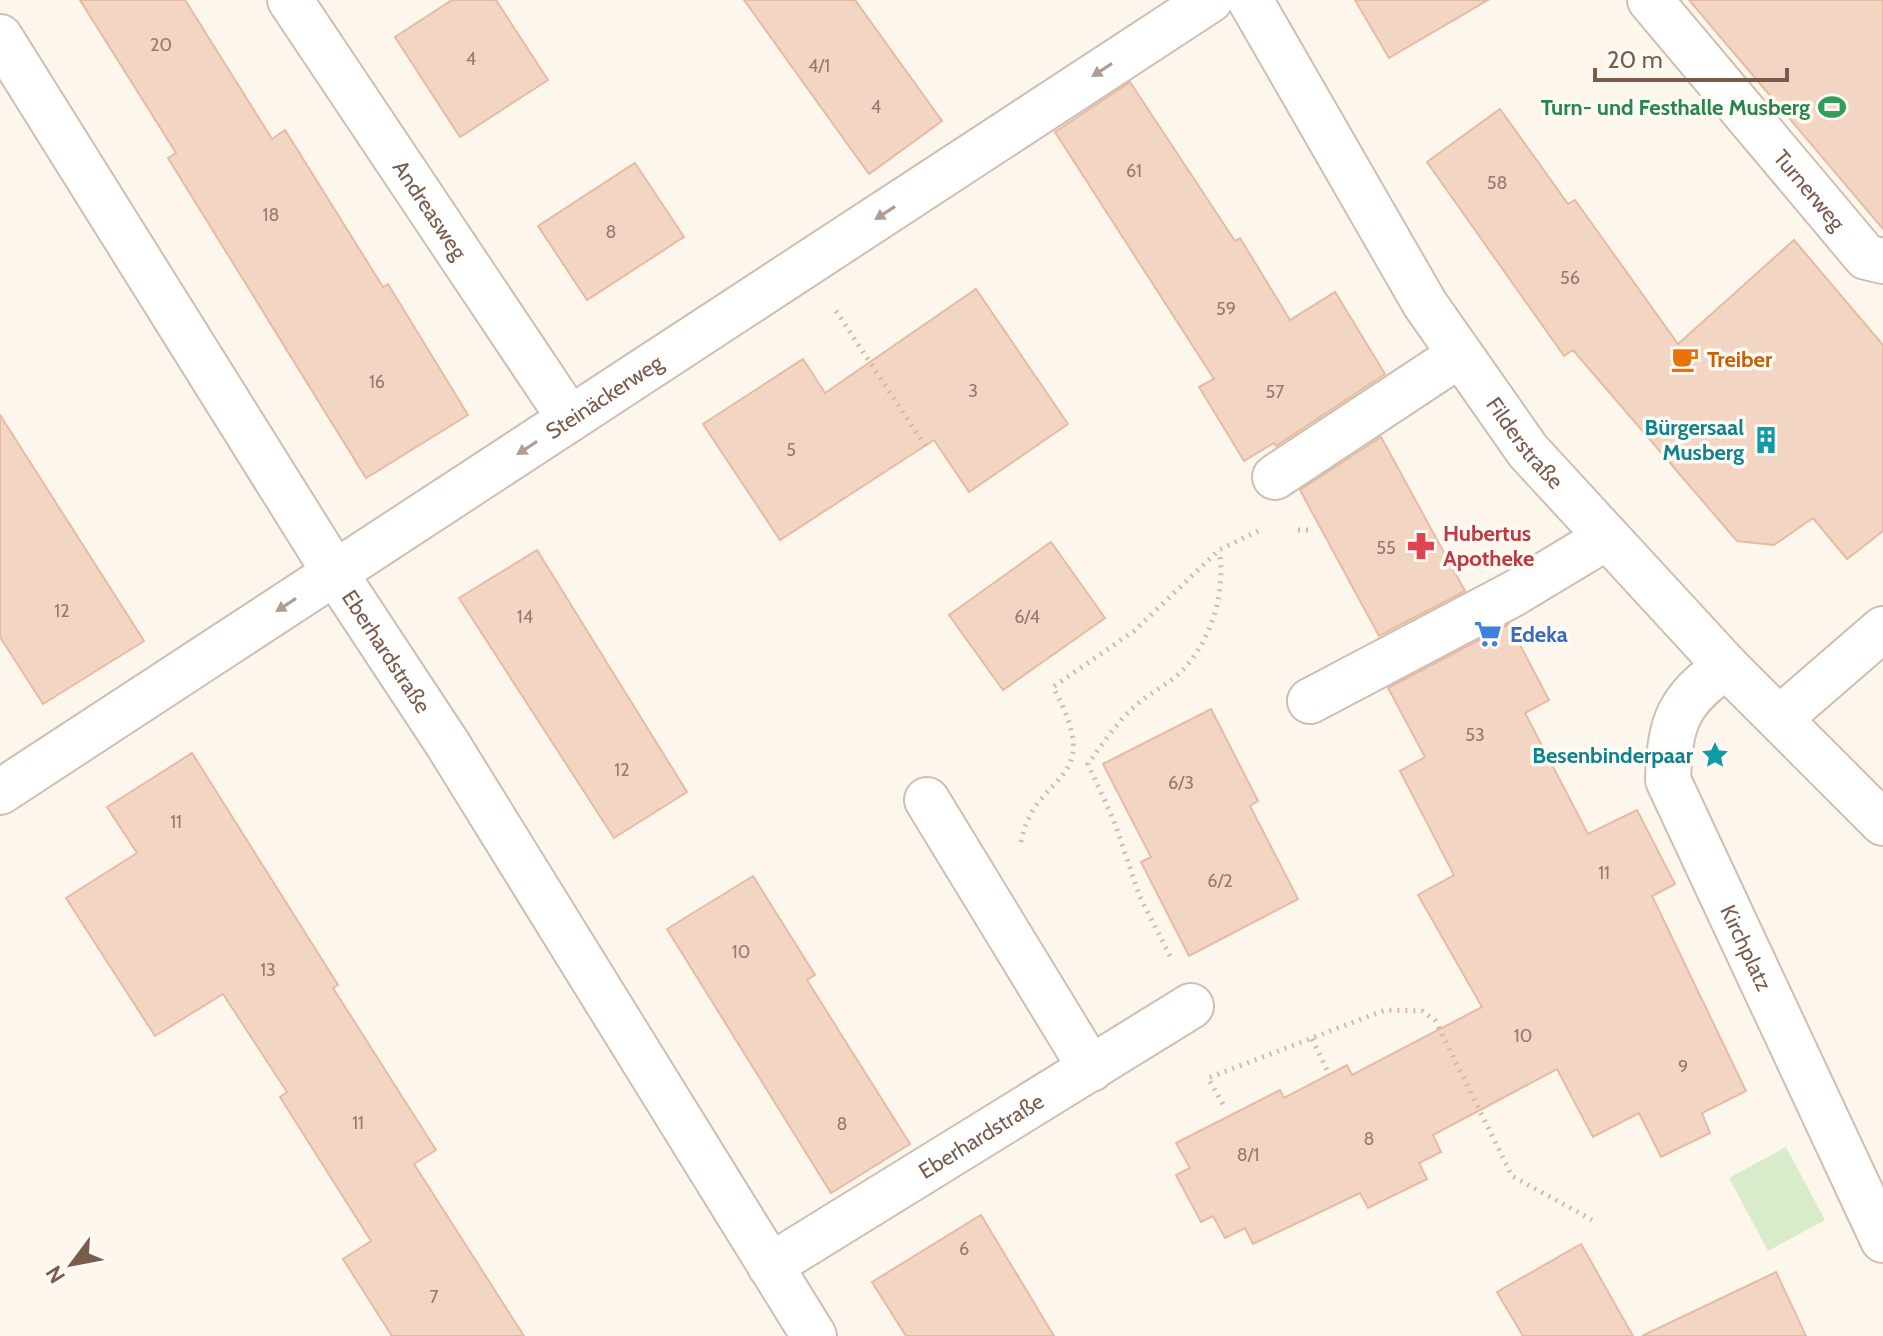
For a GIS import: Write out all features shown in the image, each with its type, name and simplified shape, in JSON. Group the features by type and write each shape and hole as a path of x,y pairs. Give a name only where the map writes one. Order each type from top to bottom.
{"street":[{"name":"Andreasweg","path":"290,0 570,419"},
{"name":"Steinäckerweg","path":"0,792 1210,0"},
{"name":"Filderstraße","path":"1250,0 1425,304 1458,356 1528,451 1726,666 1883,823"},
{"name":"Turnerweg","path":"1650,0 1866,257 1883,261"},
{"name":"Eberhardstraße","path":"0,37 335,573 447,743 814,1336"},
{"path":"1275,477 1458,356"},
{"path":"1310,701 1513,594 1606,538"},
{"path":"1780,718 1883,629"},
{"name":"Kirchplatz","path":"1726,666 1693,690 1676,719 1669,748 1668,780 1883,1240"},
{"path":"927,800 1091,1069"},
{"name":"Eberhardstraße","path":"770,1266 1191,1006"}],"path":[{"path":"806,265 928,450"},
{"path":"998,915 1016,871 1023,832 1037,808 1063,776 1075,749 1071,719 1053,687 1134,631 1219,550 1259,530 1272,530"},
{"path":"1286,530 1312,530"},
{"path":"1191,1006 1165,943 1140,897 1114,821 1088,764 1133,708 1176,677 1196,657 1211,624 1224,577 1219,550"},
{"path":"1223,1104 1208,1078 1385,1010 1422,1011 1435,1020 1512,1176 1592,1220"},
{"path":"1312,1039 1329,1074"}],"green space":[{"path":"1786,1147 1825,1220 1768,1251 1729,1178"}],"building":[{"path":"80,0 185,0 272,139 285,130 383,287 388,284 468,415 366,478 168,158 176,153"},
{"path":"452,0 496,0 548,80 460,137 395,37"},
{"path":"744,0 855,0 942,121 869,174"},
{"path":"1355,0 1488,0 1389,58"},
{"name":"Turn- und Festhalle Musberg","path":"1689,0 1883,0 1883,229"},
{"path":"1130,82 1235,241 1240,238 1290,320 1335,292 1385,374 1276,446 1274,443 1244,461 1199,387 1214,379 1055,132"},
{"name":"Bürgersaal Musberg","path":"1500,109 1568,204 1575,200 1678,344 1794,240 1883,345 1883,531 1847,559 1813,518 1774,545 1737,541 1573,350 1564,356 1427,162"},
{"path":"635,163 684,237 587,300 538,226"},
{"path":"976,289 1068,424 969,492 934,440 780,540 703,424 803,359 825,393"},
{"path":"0,415 144,641 43,704 0,637"},
{"path":"1381,437 1465,591 1379,636 1300,490"},
{"path":"1051,542 1105,618 1003,690 949,615"},
{"path":"537,550 687,792 614,838 459,598"},
{"path":"1509,624 1549,700 1525,713 1588,834 1637,810 1675,884 1652,896 1746,1091 1702,1113 1710,1133 1661,1157 1639,1113 1593,1137 1557,1069 1433,1135 1441,1152 1419,1163 1427,1179 1368,1208 1360,1193 1253,1244 1245,1228 1225,1238 1213,1216 1201,1222 1176,1175 1190,1168 1176,1143 1280,1090 1284,1098 1347,1065 1352,1075 1482,1007 1418,895 1454,875 1400,771 1425,757 1388,688"},
{"path":"1211,709 1258,801 1250,806 1298,899 1189,956 1141,862 1151,857 1103,764"},
{"path":"192,753 338,985 333,988 436,1150 414,1164 524,1336 392,1336 343,1259 371,1241 280,1097 287,1092 223,994 155,1036 66,898 137,853 107,807"},
{"path":"753,876 815,975 807,980 910,1144 831,1193 667,929"},
{"path":"981,1215 1054,1336 906,1336 872,1282"},
{"path":"1581,1244 1633,1336 1523,1336 1497,1292"},
{"path":"1776,1272 1806,1336 1642,1336"}],"place":[{"name":"Turn- und Festhalle Musberg","path":"1832,107"},
{"name":"Treiber","path":"1685,359"},
{"name":"Bürgersaal Musberg","path":"1766,440"},
{"name":"Hubertus Apotheke","path":"1421,546"},
{"name":"Edeka","path":"1488,634"},
{"name":"Besenbinderpaar","path":"1715,755"}]}
